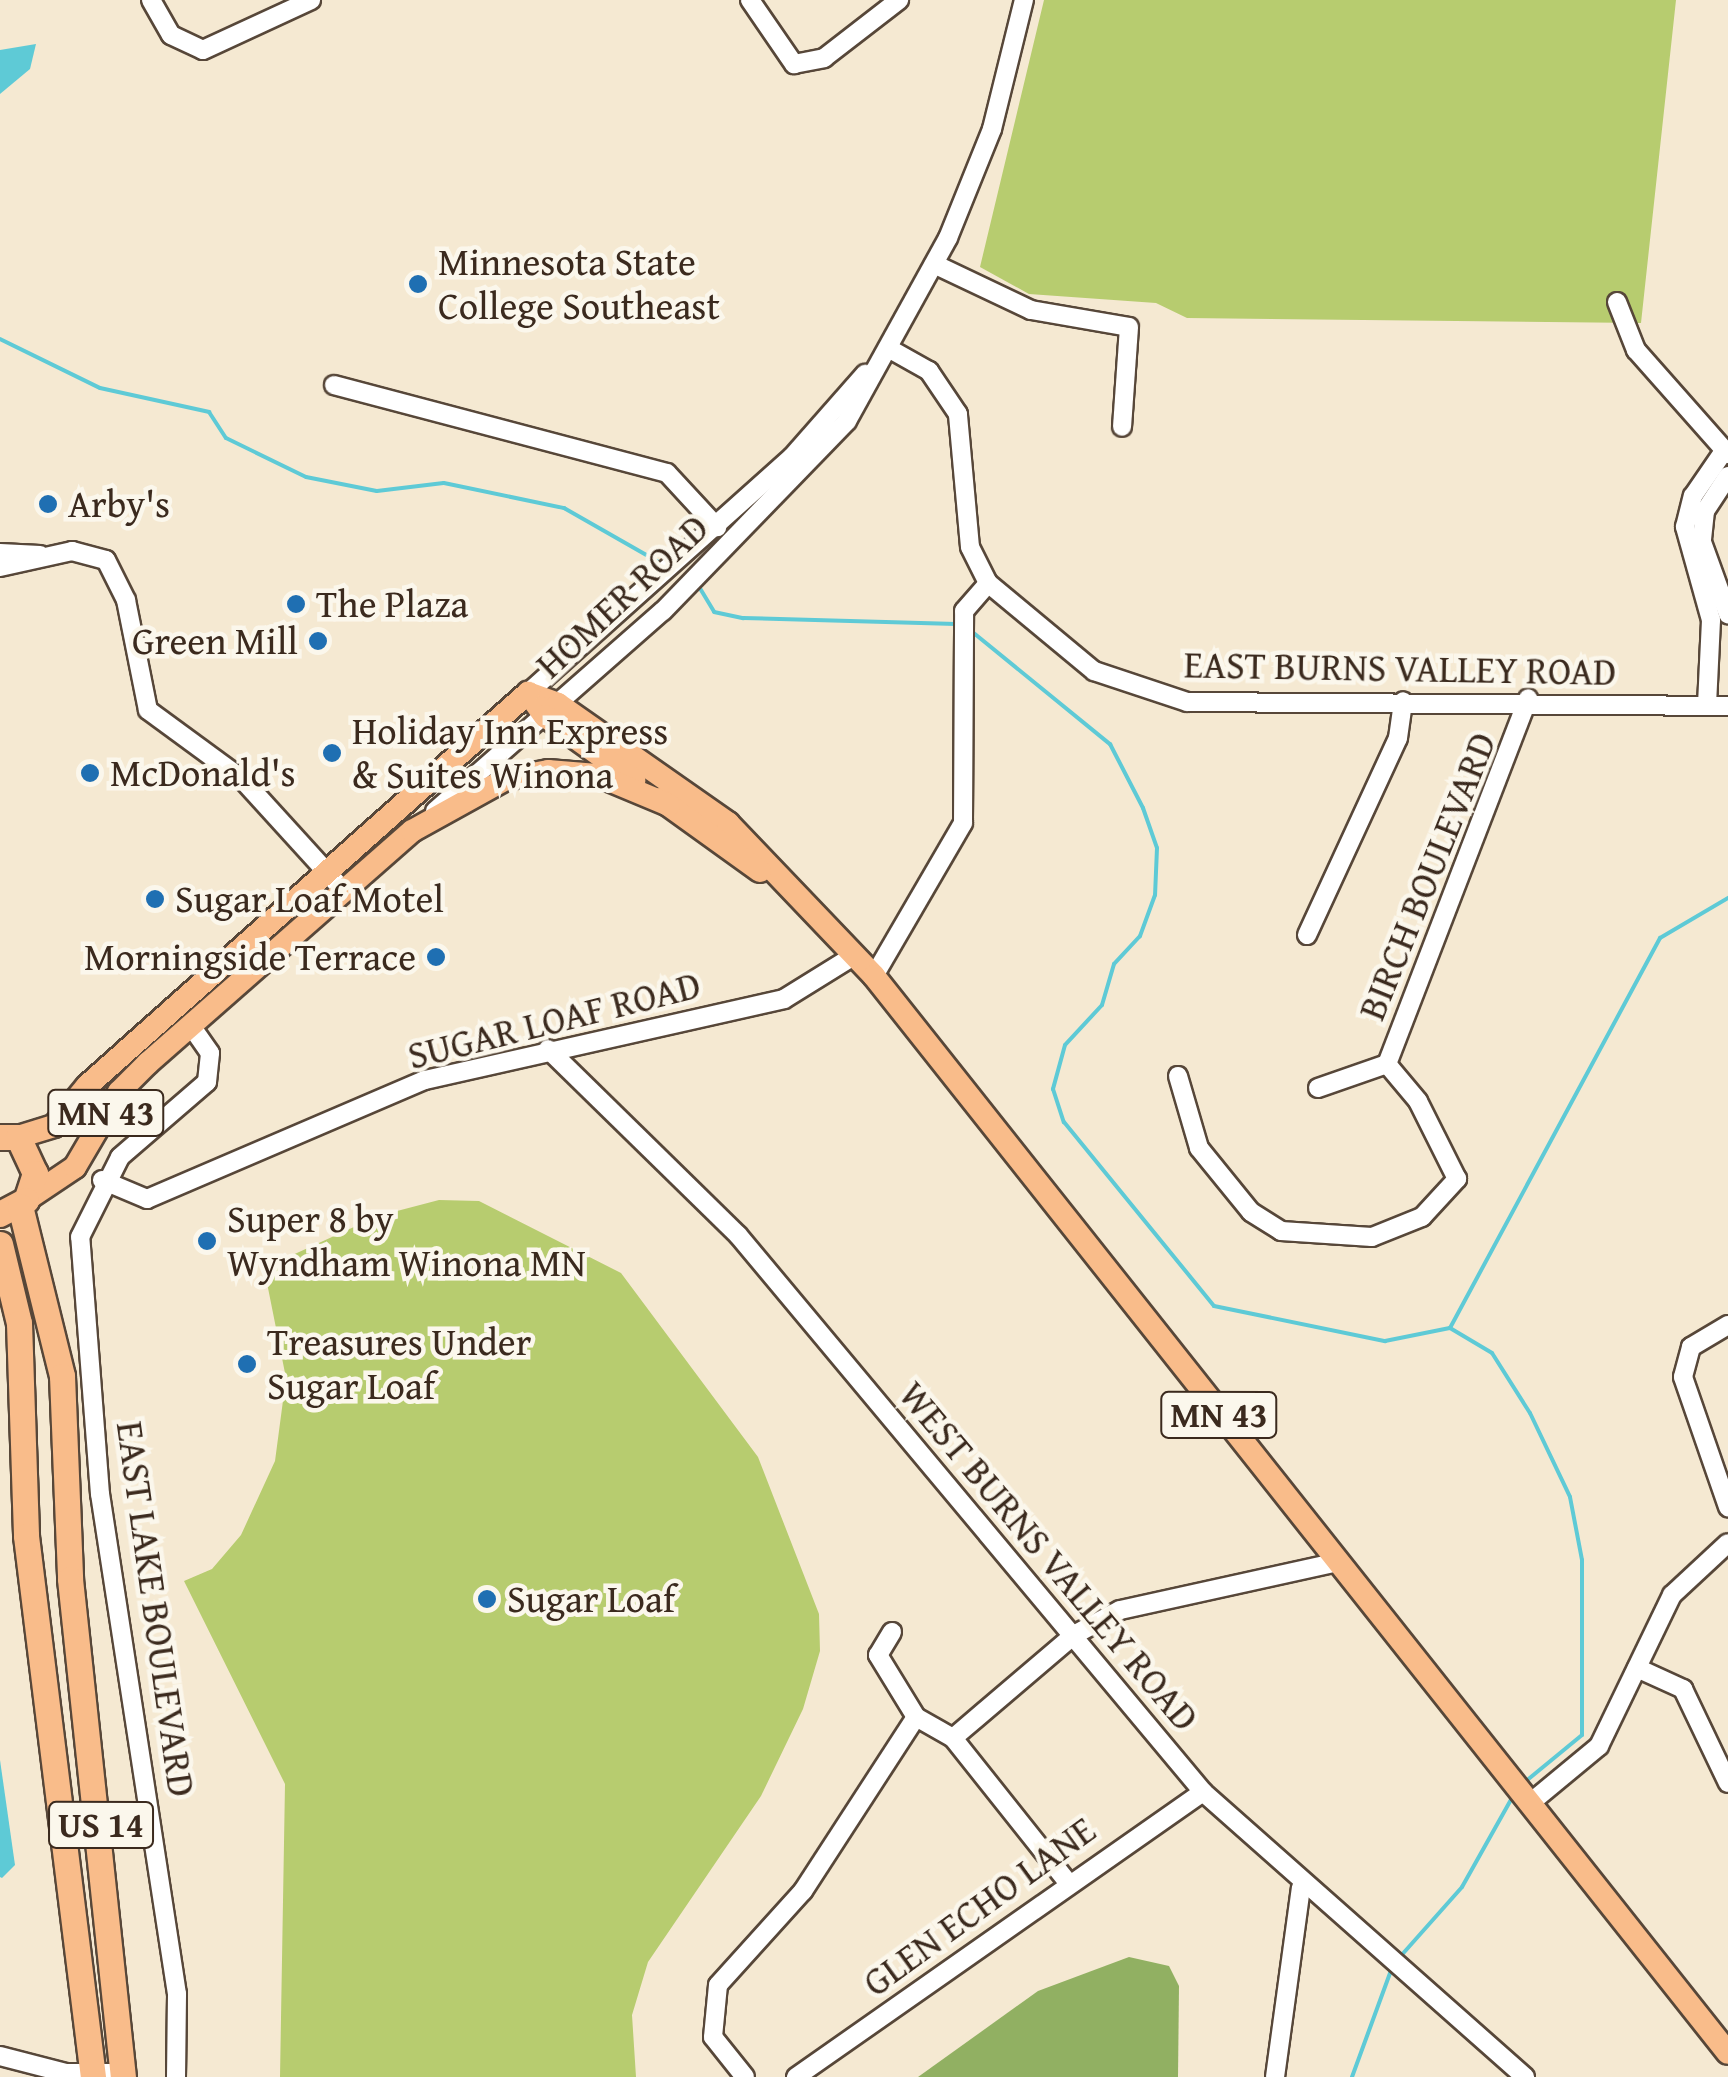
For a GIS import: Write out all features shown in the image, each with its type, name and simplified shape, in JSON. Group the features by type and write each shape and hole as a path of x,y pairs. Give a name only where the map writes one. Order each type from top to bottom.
{"highway":[{"name":"US 14","path":"7,1131 35,1165 15,1206 62,1376 70,1579 122,2075"},
{"name":"US 14","path":"0,1244 21,1359 26,1536 93,2076"},
{"path":"0,1284 21,1359"}],"main road":[{"name":"HOMER ROAD","path":"192,1027 528,693"},
{"name":"MN 43","path":"528,693 728,823 819,914 874,976 1334,1562 1728,2053"},
{"name":"MN 43","path":"552,710 669,805 819,914"},
{"name":"MN 43","path":"412,831 506,779 548,772 597,775 669,805"},
{"name":"HOMER ROAD","path":"7,1131 54,1126 182,1004 336,881 412,831"},
{"name":"MN 43","path":"15,1206 75,1167 119,1092 192,1027"}],"street":[{"path":"150,0 171,35 203,50 311,0"},
{"path":"750,0 794,64 824,58 899,0"},
{"name":"HOMER ROAD","path":"412,831 663,610 847,421 934,264 992,129 1024,0"},
{"path":"934,264 1031,310 1129,327 1122,427"},
{"path":"1616,302 1636,350 1726,453 1693,496 1685,527 1714,576 1707,705"},
{"path":"874,976 964,823 964,611 988,583 970,548 958,414 929,372 888,348"},
{"name":"HOMER ROAD","path":"528,693 643,597 717,527 888,348"},
{"path":"334,384 668,473 717,527"},
{"path":"1728,476 1702,526 1728,614"},
{"path":"0,567 40,556 86,551 106,560 126,600 148,710 242,778 336,881"},
{"path":"0,553 40,556"},
{"name":"EAST BURNS VALLEY ROAD","path":"988,583 1094,670 1135,692 1187,702 1528,698 1707,705 1728,700"},
{"name":"BIRCH BOULEVARD","path":"1318,1088 1387,1064 1528,698"},
{"path":"1307,935 1398,738 1403,701"},
{"name":"SUGAR LOAF ROAD","path":"102,1180 147,1200 425,1080 548,1049 784,999 854,955"},
{"name":"EAST LAKE BOULEVARD","path":"176,2077 177,1994 97,1465 80,1238 102,1180 207,1082 210,1053 192,1027"},
{"name":"WEST BURNS VALLEY ROAD","path":"548,1049 738,1236 1202,1792 1300,1888 1526,2077"},
{"path":"1178,1076 1198,1148 1251,1212 1281,1231 1372,1237 1422,1217 1456,1179 1418,1100 1387,1064"},
{"path":"1728,1325 1691,1347 1683,1378 1728,1507"},
{"path":"1529,1804 1599,1746 1672,1595 1728,1543"},
{"path":"954,1738 1074,1635 1120,1610 1334,1562"},
{"path":"892,1632 878,1655 916,1717 954,1738 1066,1880"},
{"path":"1637,1668 1683,1689 1721,1746 1728,1783"},
{"path":"745,2077 713,2037 718,1985 804,1891 916,1717"},
{"name":"GLEN ECHO LANE","path":"796,2077 1066,1880 1202,1792"},
{"path":"1275,2077 1300,1888"},
{"path":"0,2056 93,2076 122,2075"}],"green space":[{"path":"1044,0 1676,0 1641,323 1187,318 1156,303 1029,294 980,267"},
{"path":"439,1200 479,1201 621,1273 758,1457 819,1614 820,1651 803,1709 761,1796 648,1962 632,2015 636,2077 280,2077 285,1784 184,1581 212,1569 241,1535 275,1461 286,1378 264,1268 378,1216"},
{"path":"1129,1957 1169,1966 1179,1986 1178,2077 918,2077 1038,1991"}],"water":[{"path":"36,44 30,69 0,94 0,50"},
{"path":"0,1760 15,1865 2,1878 0,1877"}],"waterway":[{"path":"0,339 100,388 209,412 226,438 306,477 377,491 444,483 564,508 664,565"},
{"path":"698,585 714,612 743,618 956,624"},
{"path":"970,630 1110,744 1143,808 1157,848 1155,895 1140,936 1114,964 1102,1005 1065,1045 1053,1089 1064,1122 1214,1306 1385,1341 1450,1328 1660,938 1728,898"},
{"path":"1450,1328 1492,1353 1530,1413 1570,1497 1582,1560 1582,1735 1526,1781"},
{"path":"1399,1958 1462,1887 1512,1798"},
{"path":"1352,2077 1393,1965"}],"place":[{"name":"Minnesota State College Southeast","path":"418,284"},
{"name":"Arby's","path":"48,504"},
{"name":"The Plaza","path":"296,604"},
{"name":"Green Mill","path":"318,641"},
{"name":"Holiday Inn Express & Suites Winona","path":"332,753"},
{"name":"McDonald's","path":"90,773"},
{"name":"Sugar Loaf Motel","path":"155,899"},
{"name":"Morningside Terrace","path":"436,957"},
{"name":"Super 8 by Wyndham Winona MN","path":"207,1241"},
{"name":"Treasures Under Sugar Loaf","path":"247,1364"},
{"name":"Sugar Loaf","path":"487,1599"}]}
